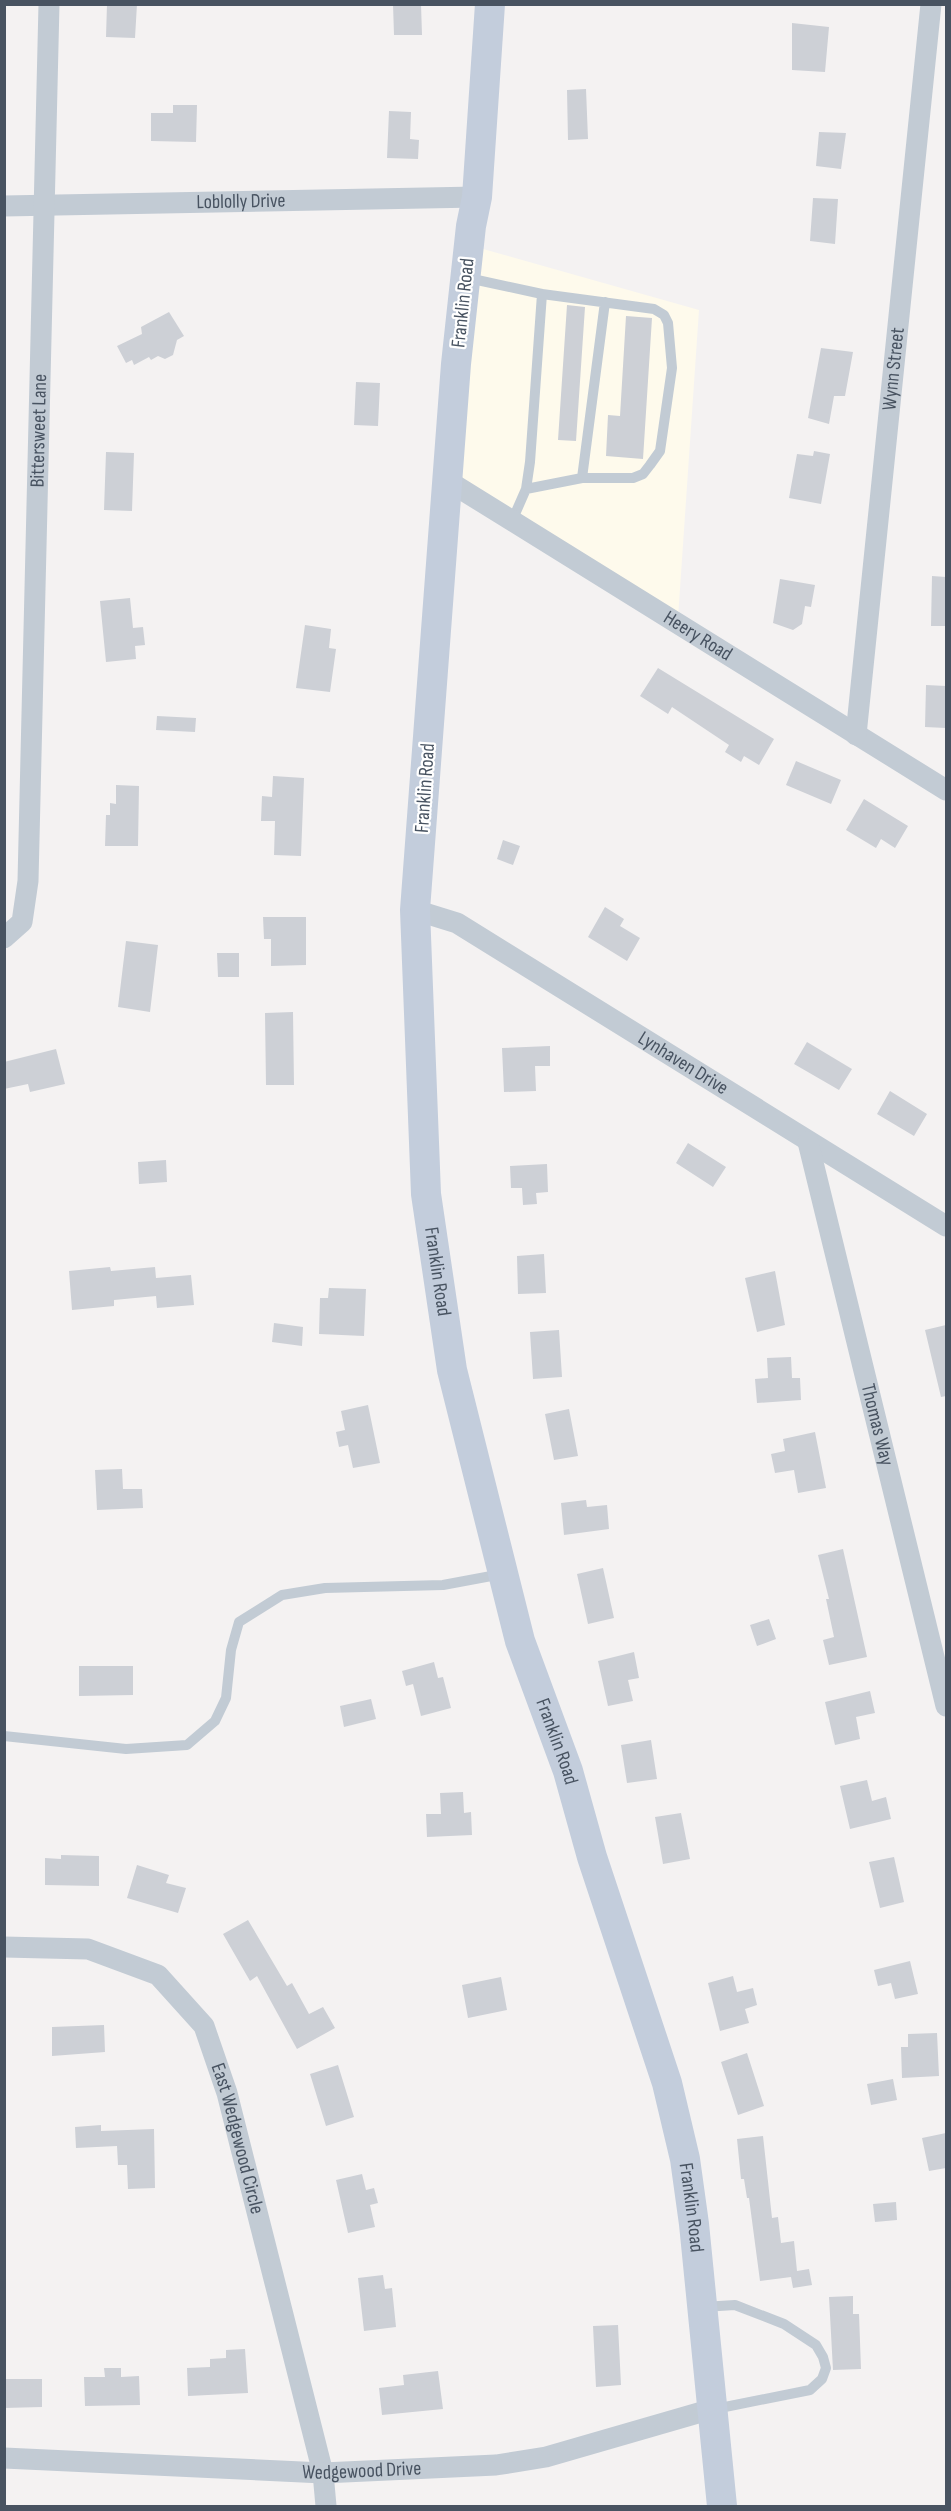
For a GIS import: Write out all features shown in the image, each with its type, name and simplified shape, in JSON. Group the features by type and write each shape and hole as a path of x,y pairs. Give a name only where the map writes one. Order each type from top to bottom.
{"main road":[{"name":"Franklin Road","path":"490,4 477,197 456,363 415,910 426,1194 452,1370 519,1641 568,1771 592,1857 667,2083 685,2159 722,2506"}],"street":[{"name":"Bittersweet Lane","path":"4,938 22,922 29,856 49,4"},
{"name":"Wynn Street","path":"856,735 931,4"},
{"name":"Loblolly Drive","path":"4,206 477,197"},
{"name":"Heery Road","path":"448,481 946,790"},
{"name":"Lynhaven Drive","path":"415,910 457,923 946,1226"},
{"name":"Thomas Way","path":"808,1142 946,1706"},
{"name":"East Wedgewood Circle","path":"4,1947 88,1949 159,1975 204,2026 227,2093 323,2473 326,2506"},
{"name":"Wedgewood Drive","path":"4,2458 323,2473 506,2463 546,2457 712,2409"}],"lane":[{"path":"465,278 542,294 654,309 664,315 668,323 672,368 660,451 651,465 643,474 633,478 582,478 526,489"},
{"path":"512,520 526,489 542,294"},
{"path":"582,478 605,302"},
{"path":"4,1736 126,1749 187,1745 215,1721 226,1698 231,1650 239,1622 282,1594 325,1588 443,1585 502,1574"},
{"path":"702,2307 735,2305 784,2324 816,2345 823,2357 825,2367 822,2379 810,2390 712,2409"}],"shaded area":[{"path":"469,245 699,310 678,618 443,483"}],"building":[{"path":"107,4 137,4 135,38 106,37"},
{"path":"393,4 421,4 422,35 394,35"},
{"path":"792,23 829,27 825,72 792,70"},
{"path":"586,89 588,139 568,140 567,90"},
{"path":"173,105 197,105 196,142 151,141 151,113 173,113"},
{"path":"389,111 411,112 410,139 419,140 418,159 387,158"},
{"path":"819,132 846,133 841,169 816,166"},
{"path":"813,198 838,199 835,244 810,241"},
{"path":"567,305 585,307 576,441 558,440"},
{"path":"169,312 184,336 177,340 173,355 165,359 158,356 151,360 149,357 134,365 132,360 126,363 117,346 142,334 141,327"},
{"path":"626,316 652,318 643,459 606,456 608,415 620,416"},
{"path":"821,348 853,352 845,396 834,396 829,424 808,418"},
{"path":"356,382 380,383 378,426 354,425"},
{"path":"814,451 830,454 821,504 789,498 797,454 813,456"},
{"path":"106,452 134,453 132,511 104,510"},
{"path":"932,576 946,577 946,626 931,626"},
{"path":"780,579 815,585 811,607 805,606 802,624 793,630 773,623"},
{"path":"130,598 133,628 143,627 145,645 135,646 136,659 106,662 100,601"},
{"path":"305,625 331,629 329,648 336,649 330,692 296,688"},
{"path":"658,668 774,739 759,765 744,756 741,762 725,752 729,745 672,707 668,714 640,696"},
{"path":"926,685 946,686 946,728 925,727"},
{"path":"157,716 196,718 195,732 156,730"},
{"path":"796,761 841,780 831,804 786,785"},
{"path":"273,776 304,778 301,856 274,855 275,821 261,821 262,796 272,797"},
{"path":"116,785 139,786 138,846 105,846 106,815 110,815 110,803 116,804"},
{"path":"864,799 908,826 895,848 881,839 876,848 846,830"},
{"path":"503,840 520,846 513,865 497,859"},
{"path":"605,907 624,919 620,926 640,938 627,961 588,937"},
{"path":"263,917 306,917 306,965 271,966 271,939 264,939"},
{"path":"126,941 158,945 150,1012 118,1007"},
{"path":"217,953 239,953 239,977 218,977"},
{"path":"293,1012 294,1085 266,1085 265,1013"},
{"path":"807,1042 852,1069 839,1090 794,1064"},
{"path":"550,1046 550,1066 535,1066 536,1091 504,1092 502,1048"},
{"path":"56,1049 65,1084 30,1092 28,1084 4,1089 4,1062"},
{"path":"890,1091 927,1114 914,1136 877,1114"},
{"path":"688,1143 726,1167 713,1187 676,1163"},
{"path":"166,1160 167,1182 139,1184 138,1162"},
{"path":"547,1164 548,1192 536,1193 537,1204 523,1205 522,1188 511,1188 510,1166"},
{"path":"544,1254 546,1293 518,1294 517,1256"},
{"path":"110,1267 111,1271 155,1267 156,1278 191,1275 194,1305 157,1308 156,1296 114,1300 114,1306 72,1310 69,1271"},
{"path":"775,1271 785,1325 757,1332 745,1278"},
{"path":"329,1288 366,1289 364,1336 319,1334 320,1298 328,1298"},
{"path":"274,1323 303,1327 302,1346 272,1342"},
{"path":"946,1325 946,1396 941,1397 925,1330"},
{"path":"559,1330 562,1377 533,1379 530,1332"},
{"path":"791,1357 792,1378 800,1378 801,1400 757,1403 755,1379 768,1378 767,1358"},
{"path":"368,1405 380,1463 353,1468 348,1445 339,1447 336,1432 345,1430 341,1411"},
{"path":"569,1409 578,1456 554,1460 545,1414"},
{"path":"815,1432 826,1488 798,1493 794,1470 775,1473 771,1454 785,1451 783,1439"},
{"path":"122,1469 123,1489 142,1489 143,1508 97,1510 95,1470"},
{"path":"586,1500 587,1507 607,1505 609,1529 564,1535 561,1503"},
{"path":"843,1549 867,1657 829,1665 823,1640 834,1637 826,1599 829,1599 818,1555"},
{"path":"603,1568 614,1618 588,1624 577,1574"},
{"path":"769,1619 776,1639 757,1646 750,1625"},
{"path":"634,1652 639,1678 628,1680 633,1701 608,1706 598,1661"},
{"path":"434,1662 438,1678 443,1677 451,1708 421,1716 413,1684 406,1686 402,1671"},
{"path":"79,1666 133,1666 133,1695 79,1696"},
{"path":"870,1691 875,1713 856,1717 860,1739 835,1745 825,1702"},
{"path":"371,1699 376,1719 344,1727 340,1706"},
{"path":"651,1740 657,1779 627,1783 621,1745"},
{"path":"867,1780 872,1801 886,1797 891,1819 850,1829 840,1786"},
{"path":"463,1792 464,1813 471,1812 472,1835 427,1837 426,1814 441,1814 440,1793"},
{"path":"681,1813 690,1859 663,1864 655,1817"},
{"path":"61,1855 99,1856 99,1886 45,1885 45,1858 61,1859"},
{"path":"894,1857 904,1902 880,1908 869,1862"},
{"path":"137,1865 169,1875 166,1883 186,1888 178,1913 127,1898"},
{"path":"248,1920 287,1986 292,1983 309,2014 323,2007 335,2028 297,2049 257,1976 250,1981 223,1934"},
{"path":"910,1961 918,1994 895,1999 891,1983 878,1986 874,1970"},
{"path":"733,1976 737,1992 753,1988 757,2005 745,2009 749,2023 720,2031 708,1983"},
{"path":"501,1977 507,2010 468,2018 462,1985"},
{"path":"104,2025 105,2052 52,2056 52,2027"},
{"path":"937,2033 939,2076 902,2078 901,2047 908,2047 908,2034"},
{"path":"747,2053 764,2106 738,2115 721,2062"},
{"path":"338,2065 354,2117 326,2126 310,2074"},
{"path":"893,2079 897,2100 871,2105 867,2084"},
{"path":"101,2125 101,2131 154,2129 155,2188 128,2189 127,2165 118,2165 117,2146 76,2148 75,2127"},
{"path":"946,2133 946,2168 929,2171 922,2138"},
{"path":"763,2136 772,2218 778,2217 781,2243 794,2241 797,2271 809,2269 812,2285 793,2288 791,2277 760,2281 749,2198 747,2198 744,2179 741,2179 737,2139"},
{"path":"362,2174 366,2190 374,2188 378,2203 370,2205 375,2227 348,2233 336,2180"},
{"path":"896,2202 897,2220 875,2222 873,2204"},
{"path":"383,2275 385,2289 392,2288 396,2327 364,2331 358,2278"},
{"path":"853,2296 853,2314 859,2314 861,2369 833,2370 829,2297"},
{"path":"618,2325 621,2385 596,2387 593,2326"},
{"path":"245,2349 248,2393 188,2396 187,2368 210,2367 210,2359 226,2358 226,2350"},
{"path":"104,2368 121,2368 121,2377 139,2376 140,2405 85,2406 84,2377 105,2377"},
{"path":"438,2371 443,2409 382,2415 379,2388 404,2385 403,2375"},
{"path":"4,2379 42,2379 42,2407 4,2408"}]}
